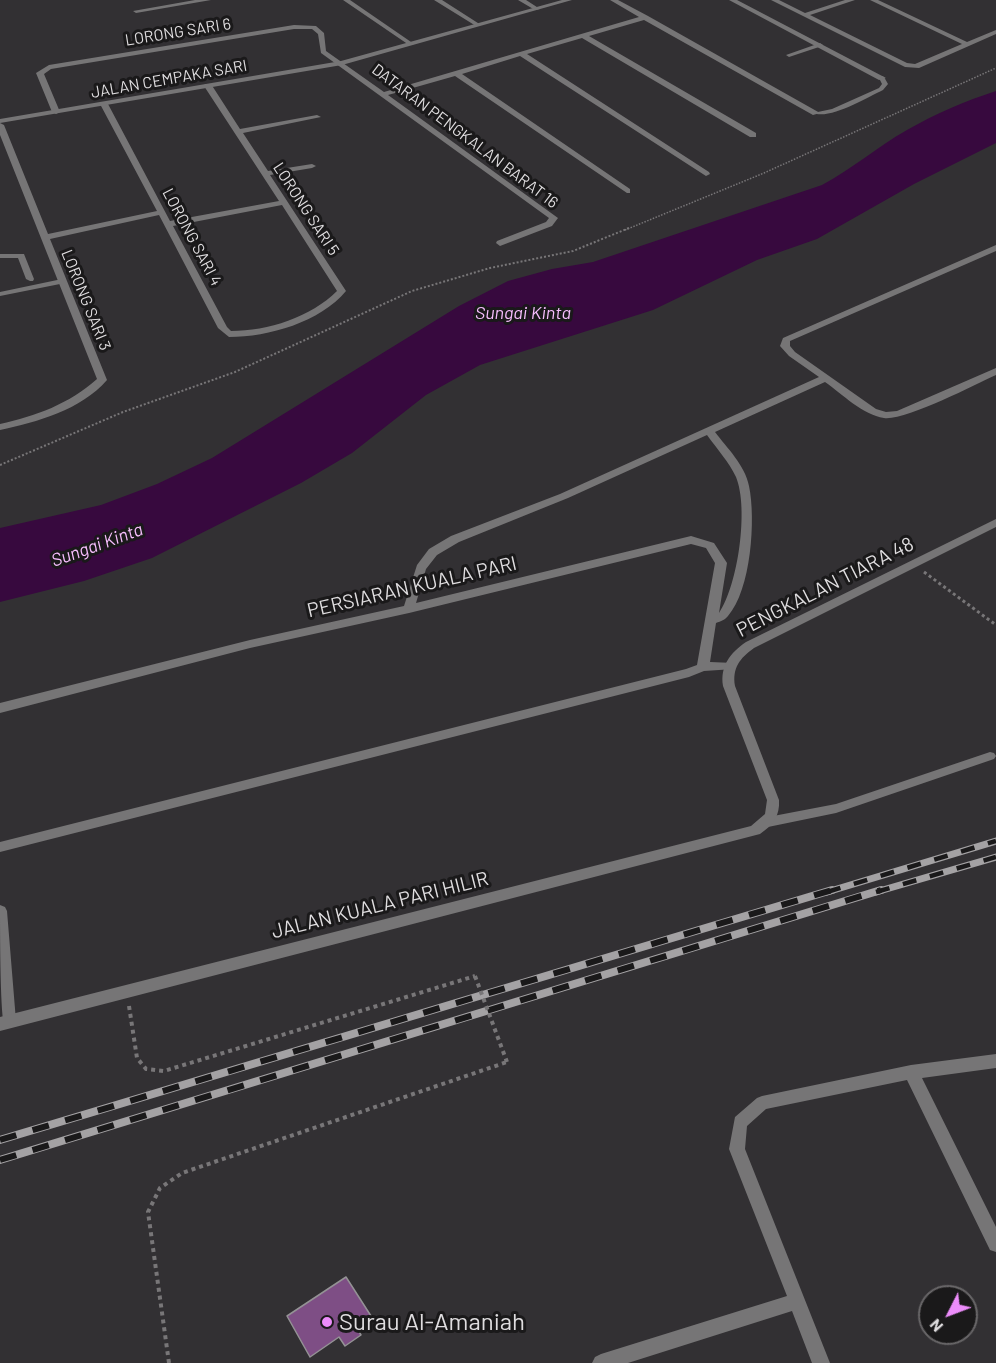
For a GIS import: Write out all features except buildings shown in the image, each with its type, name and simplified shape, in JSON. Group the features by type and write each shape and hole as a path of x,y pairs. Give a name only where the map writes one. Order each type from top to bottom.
{"street":[{"path":"136,11 208,0"},
{"path":"346,0 411,44"},
{"path":"437,0 478,25"},
{"path":"522,0 537,9"},
{"name":"JALAN CEMPAKA SARI","path":"0,123 342,63 569,0"},
{"path":"613,0 816,113"},
{"path":"732,0 882,78"},
{"path":"774,0 904,65 916,66 996,32"},
{"path":"805,15 852,0"},
{"path":"873,0 969,45"},
{"path":"385,94 646,17"},
{"name":"LORONG SARI 6","path":"56,112 40,73 42,70 143,51 305,26 314,27 321,33 323,52 342,63"},
{"path":"584,36 753,135"},
{"path":"520,54 706,174"},
{"name":"DATARAN PENGKALAN BARAT 16","path":"342,63 554,218 549,224 500,243"},
{"path":"456,73 627,191"},
{"name":"LORONG SARI 5","path":"208,86 342,291 335,299 283,324"},
{"name":"LORONG SARI 4","path":"104,104 223,328 230,334 244,336 283,324"},
{"path":"238,132 317,117"},
{"name":"LORONG SARI 3","path":"0,123 102,380 88,394 70,404 0,427"},
{"path":"265,174 312,166"},
{"path":"168,224 284,202"},
{"path":"45,237 162,212"},
{"path":"996,248 786,340 785,346 792,354 825,378 873,411 885,415 899,414 996,370"},
{"path":"408,609 422,568 434,552 455,539 564,496 825,378"},
{"path":"709,431 733,463 744,485 745,531 736,597 721,618 711,621"},
{"name":"PENGKALAN TIARA 48","path":"768,822 774,810 773,800 727,678 730,666 739,653 750,645 996,523"},
{"name":"PERSIARAN KUALA PARI","path":"0,708 250,644 408,609 691,540 705,542 715,549 721,563 703,667"},
{"path":"0,847 678,676 703,667 730,666"},
{"name":"JALAN KUALA PARI HILIR","path":"5,1022 755,830 768,822"},
{"path":"0,911 5,1022"},
{"path":"821,1363 737,1149 740,1122 762,1103 910,1072 996,1061"},
{"path":"910,1072 996,1244"},
{"path":"600,1363 797,1301"}],"lane":[{"path":"789,56 819,45"},
{"path":"816,113 833,111 881,89 885,84 882,78"},
{"path":"0,256 21,256 30,279"},
{"path":"0,294 62,281"},
{"path":"768,822 836,808 990,756"}],"path":[{"path":"0,465 123,412 235,372 412,291 490,268 573,251 764,173 996,68"},
{"path":"913,564 996,625"},
{"path":"127,992 137,1058 146,1069 164,1071 475,976 507,1062 182,1173 160,1188 148,1212 169,1363"}],"water":[{"name":"Sungai Kinta","path":"996,91 996,143 914,184 817,239 757,260 653,310 480,365 426,395 352,453 301,483 152,558 84,581 0,602 0,528 101,505 157,484 212,458 459,306 508,281 552,269 593,262 822,185 918,124 950,108"}],"railway":[{"path":"827,892 996,841"},
{"path":"876,892 996,857"},
{"path":"0,1140 832,890"},
{"path":"0,1160 881,890"}],"place":[{"name":"Surau Al-Amaniah","path":"327,1322"}]}
